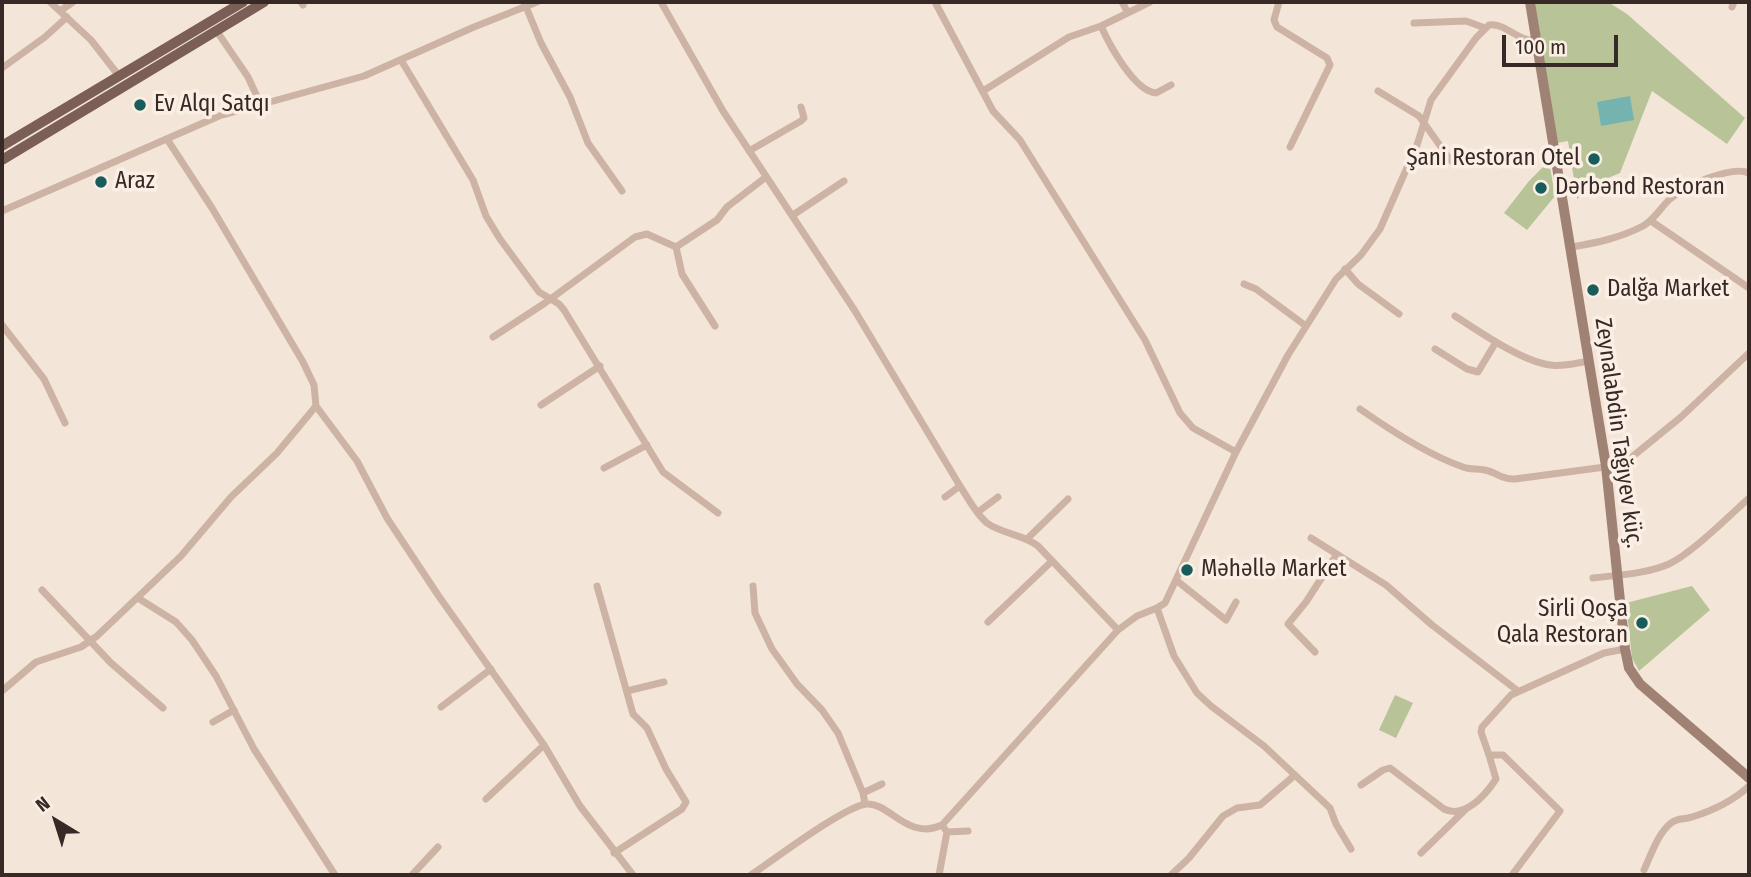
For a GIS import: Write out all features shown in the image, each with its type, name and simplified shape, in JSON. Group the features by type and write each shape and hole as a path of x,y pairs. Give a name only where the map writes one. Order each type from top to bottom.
{"main road":[{"path":"2,146 243,2"},
{"path":"2,160 264,2"}],"street":[{"path":"50,2 91,40 120,76"},
{"path":"60,11 73,2"},
{"path":"2,211 210,119 260,103 353,80 525,4 537,2"},
{"path":"661,2 693,61 855,311 978,512 992,526 1027,539 1118,630"},
{"path":"934,2 996,116 1020,140 1145,340 1180,413 1193,428 1236,452"},
{"path":"1122,2 1127,11"},
{"path":"983,91 1069,37 1101,26 1150,2"},
{"path":"1279,2 1274,20 1277,27 1327,58 1331,65 1290,146"},
{"name":"Zeynalabdin Tağıyev küç.","path":"1530,2 1606,466 1629,668 1640,684 1749,778"},
{"path":"525,4 541,43 570,97 588,143 622,191"},
{"path":"2,68 45,37 67,17"},
{"path":"1414,23 1466,21 1485,28 1497,25 1521,39 1536,40"},
{"path":"1101,26 1122,64 1144,89 1156,93 1171,85"},
{"path":"939,875 944,829 1118,630 1137,616 1165,603 1236,452 1306,326 1330,287 1361,255 1381,229 1417,145 1427,108 1485,28"},
{"path":"216,30 248,77 260,103"},
{"path":"401,60 473,180 486,216 500,239 540,292 564,310 667,477 718,513"},
{"path":"1378,91 1423,120 1451,161"},
{"path":"749,151 801,121 804,118 801,107"},
{"path":"167,139 173,153 212,208 303,362 314,384 316,406 357,461 378,503 438,595 544,745 580,806 633,875"},
{"path":"1571,247 1607,240 1651,221 1663,205 1681,191 1731,170 1749,173"},
{"path":"676,247 718,220 727,207 766,177"},
{"path":"793,215 844,181"},
{"path":"1651,221 1749,288"},
{"path":"493,337 635,237 647,234 676,247"},
{"path":"676,247 682,274 715,326"},
{"path":"1345,270 1358,284 1399,314"},
{"path":"1244,284 1256,289 1306,326"},
{"path":"1455,316 1496,342 1540,363 1549,365 1589,361"},
{"path":"2,325 44,379 65,423"},
{"path":"1435,349 1467,369 1478,372 1496,342"},
{"path":"1360,408 1396,433 1454,463 1515,480 1620,465 1681,416 1749,353"},
{"path":"541,405 600,366"},
{"path":"2,691 36,662 81,648 90,642 181,556 231,497 269,463 316,406"},
{"path":"604,468 647,445"},
{"path":"945,497 960,486"},
{"path":"978,512 998,497"},
{"path":"1027,539 1068,499"},
{"path":"1594,578 1657,568 1677,559 1749,500"},
{"path":"1311,538 1386,585 1432,625 1518,691"},
{"path":"1315,652 1288,624 1338,554"},
{"path":"988,622 1052,562"},
{"path":"1176,580 1226,620 1236,603"},
{"path":"597,586 633,714 647,728 666,769 686,802 682,809 614,853"},
{"path":"753,586 755,613 772,649 838,733 865,804"},
{"path":"42,590 90,642 163,708"},
{"path":"138,598 176,622 185,631 216,676 254,749 335,875"},
{"path":"1157,608 1174,656 1197,693 1264,746 1330,808 1351,849"},
{"path":"1421,853 1496,779 1481,732 1502,702 1518,691 1604,653 1625,649"},
{"path":"441,707 491,668"},
{"path":"626,691 664,682"},
{"path":"213,722 234,710"},
{"path":"486,799 544,745"},
{"path":"1489,755 1503,755 1560,811 1512,875"},
{"path":"1361,785 1390,768 1449,811 1465,810"},
{"path":"1171,875 1189,858 1223,816 1237,808 1260,805 1295,775"},
{"path":"863,793 882,784"},
{"path":"1644,870 1652,851 1670,823 1679,818 1694,817 1749,786"},
{"path":"751,875 830,822 865,804 876,806 909,825 927,829 968,831"},
{"path":"412,875 438,847"}],"green space":[{"path":"1535,2 1608,2 1627,14 1745,118 1727,144 1652,91 1620,173 1601,181 1577,199 1568,141 1557,143"},
{"path":"1549,161 1555,196 1527,230 1504,213"},
{"path":"1692,586 1710,610 1639,671 1632,658 1626,603"},
{"path":"1395,695 1413,703 1396,738 1379,730"}],"water":[{"path":"1630,96 1634,120 1601,126 1597,102"}],"place":[{"name":"Ev Alqı Satqı","path":"140,105"},
{"name":"Şani Restoran Otel","path":"1594,159"},
{"name":"Araz","path":"101,182"},
{"name":"Dərbənd Restoran","path":"1541,188"},
{"name":"Dalğa Market","path":"1593,290"},
{"name":"Məhəllə Market","path":"1187,570"},
{"name":"Sirli Qoşa Qala Restoran","path":"1642,623"}]}
